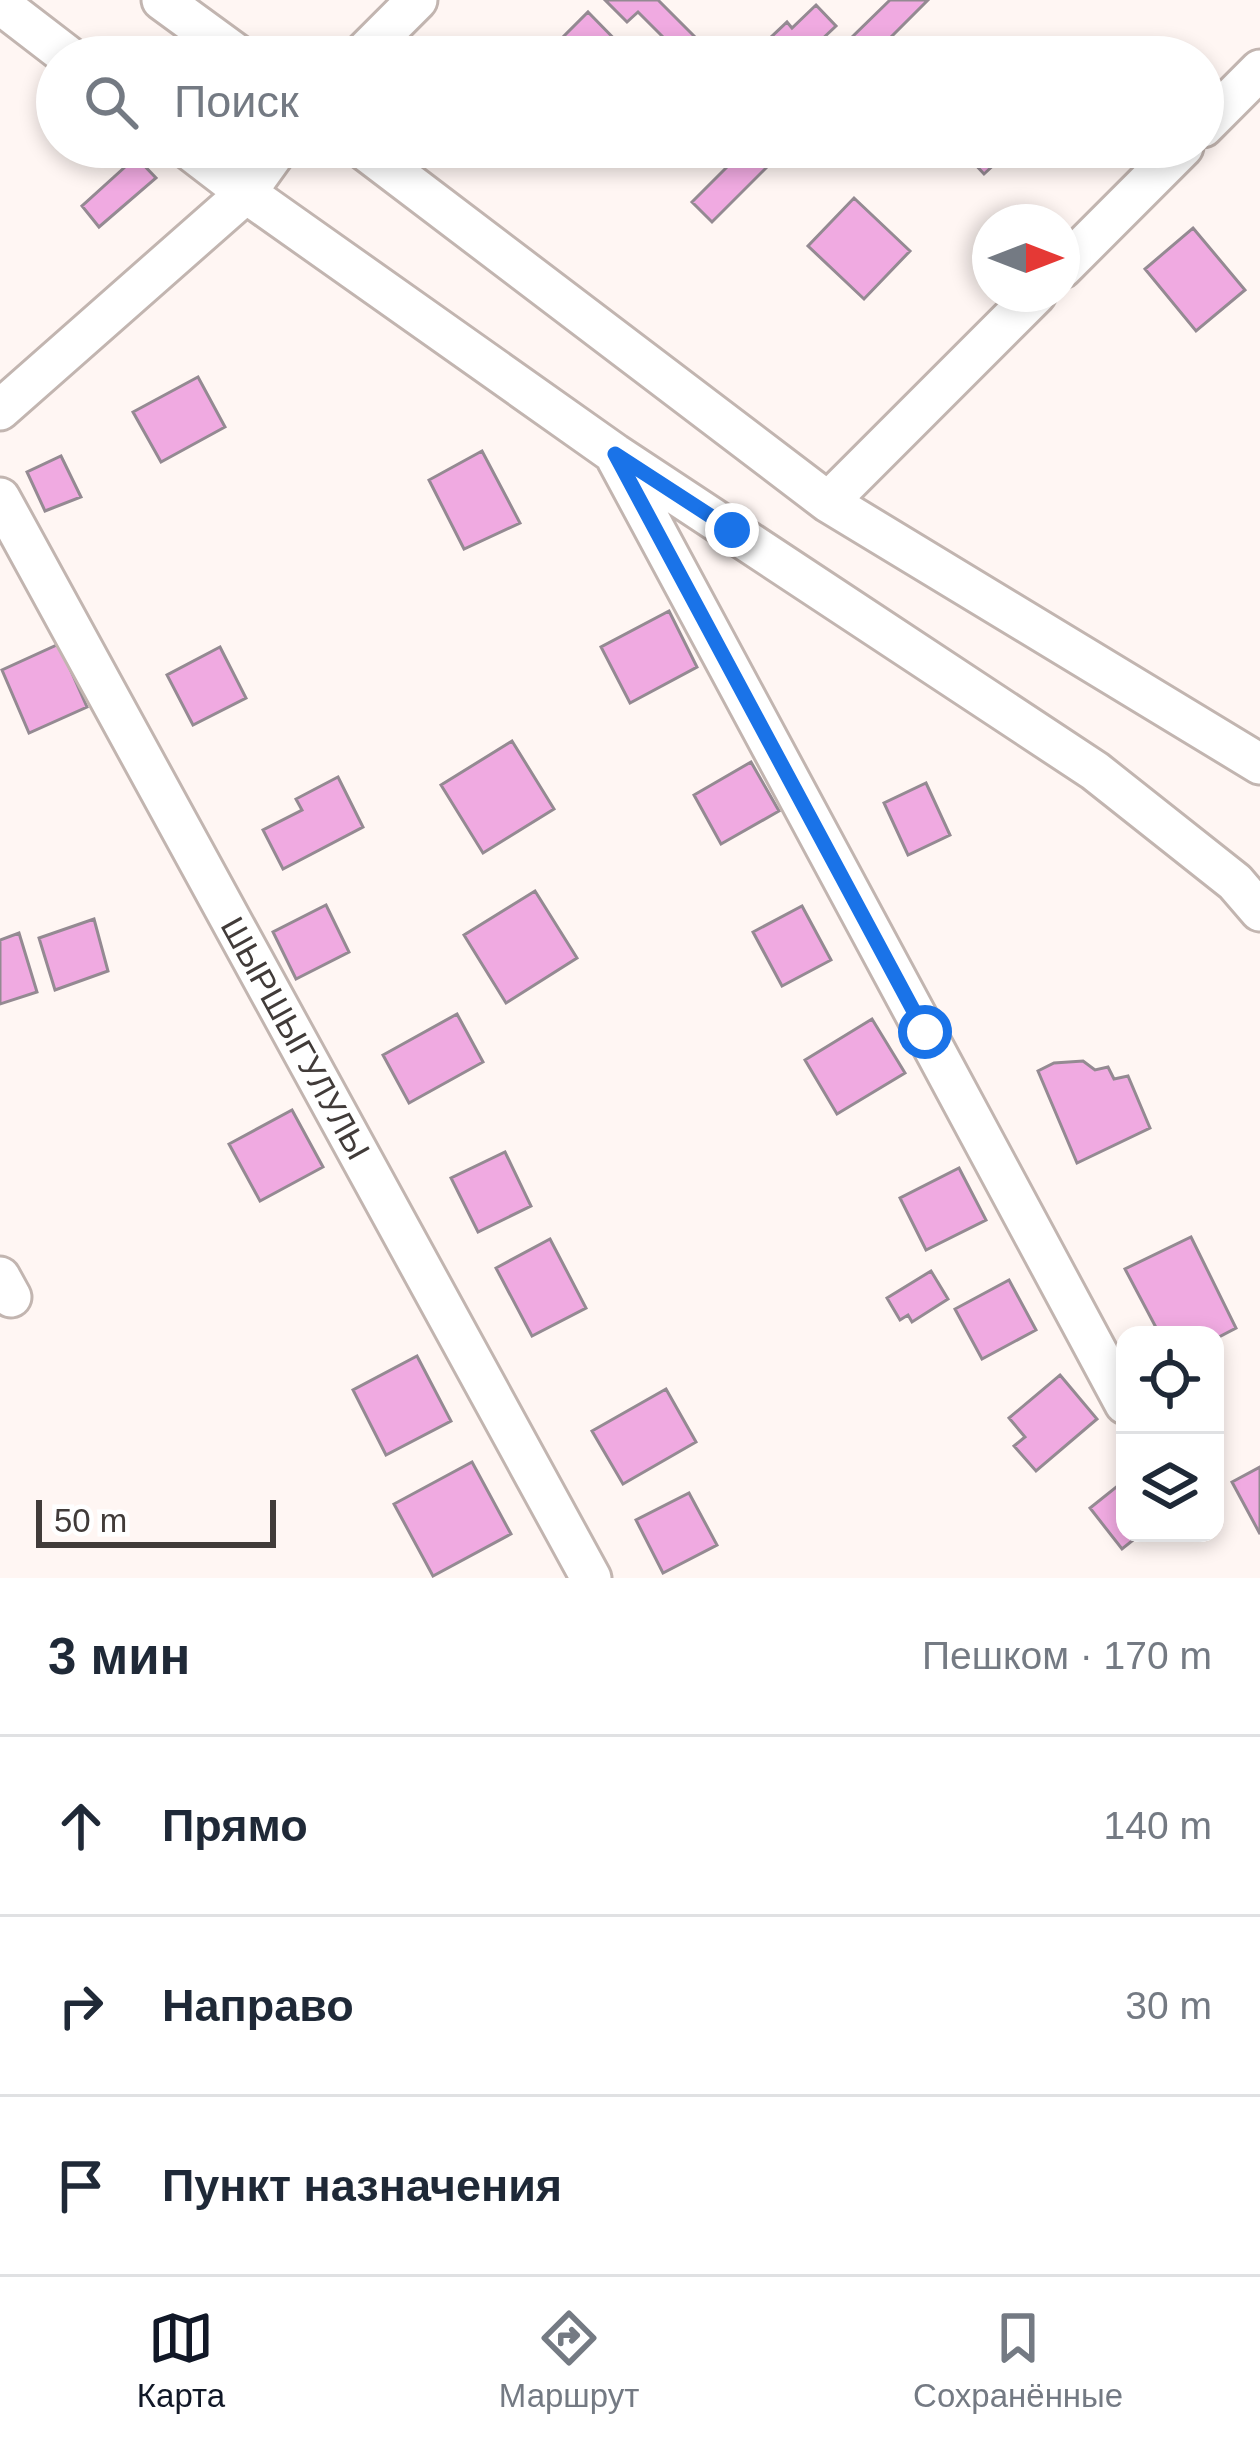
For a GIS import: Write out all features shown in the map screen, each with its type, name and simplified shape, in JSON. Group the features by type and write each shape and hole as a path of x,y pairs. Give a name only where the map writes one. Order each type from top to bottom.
{"street":[{"path":"162,0 211,36"},
{"path":"381,36 417,0"},
{"path":"0,4 42,36"},
{"path":"1224,106 1260,70"},
{"path":"213,168 615,454 1095,771 1235,881 1260,910"},
{"path":"0,410 245,193 263,168"},
{"path":"389,168 828,502 1260,764"},
{"path":"1080,250 1162,168"},
{"path":"828,502 1018,312"},
{"path":"615,454 1116,1387"},
{"name":"ШЫРШЫГУЛУЛЫ","path":"0,498 591,1578"}],"building":[{"path":"605,0 658,0 694,36 662,36 638,12 627,22"},
{"path":"890,0 928,0 892,36 853,36"},
{"path":"816,5 836,26 825,36 772,36 787,22 792,28"},
{"path":"588,12 611,36 564,36"},
{"path":"124,168 146,168 156,178 99,227 82,206"},
{"path":"726,168 766,168 712,222 692,202"},
{"path":"854,198 910,251 864,299 808,246"},
{"path":"1193,228 1245,290 1196,331 1145,269"},
{"path":"198,377 225,427 161,462 133,412"},
{"path":"482,451 520,523 464,549 429,480"},
{"path":"61,456 81,497 45,511 27,472"},
{"path":"669,611 697,667 630,703 601,647"},
{"path":"59,644 87,707 29,733 2,670"},
{"path":"220,647 246,698 193,725 167,675"},
{"path":"512,741 554,809 483,853 441,785"},
{"path":"751,762 779,811 721,844 694,795"},
{"path":"338,777 363,827 283,869 263,830 302,810 296,799"},
{"path":"926,783 950,835 908,855 884,803"},
{"path":"535,891 577,958 506,1003 464,935"},
{"path":"326,905 349,952 296,979 273,932"},
{"path":"802,906 831,960 782,986 753,932"},
{"path":"94,919 108,971 55,990 39,938"},
{"path":"19,933 37,992 0,1004 0,940"},
{"path":"457,1014 483,1062 409,1103 383,1055"},
{"path":"872,1019 905,1073 837,1114 805,1060"},
{"path":"1083,1061 1095,1070 1108,1067 1114,1079 1128,1076 1150,1128 1077,1163 1038,1071 1054,1063"},
{"path":"292,1110 323,1167 260,1201 229,1144"},
{"path":"505,1152 531,1206 478,1232 451,1178"},
{"path":"959,1168 986,1220 926,1250 900,1198"},
{"path":"1191,1237 1236,1328 1224,1334 1224,1326 1155,1326 1125,1269"},
{"path":"550,1239 586,1308 532,1336 496,1268"},
{"path":"931,1271 948,1299 912,1322 908,1315 900,1320 887,1298"},
{"path":"1009,1280 1036,1330 982,1359 955,1309"},
{"path":"417,1356 451,1421 386,1455 353,1390"},
{"path":"1060,1375 1097,1419 1036,1471 1014,1446 1025,1437 1009,1418"},
{"path":"666,1389 696,1442 623,1484 592,1431"},
{"path":"472,1462 511,1534 433,1576 394,1504"},
{"path":"1260,1467 1260,1534 1232,1482"},
{"path":"1116,1487 1116,1541 1090,1508"},
{"path":"689,1493 717,1545 663,1573 636,1520"}],"route":[{"path":"732,530 615,454 925,1032"}]}
